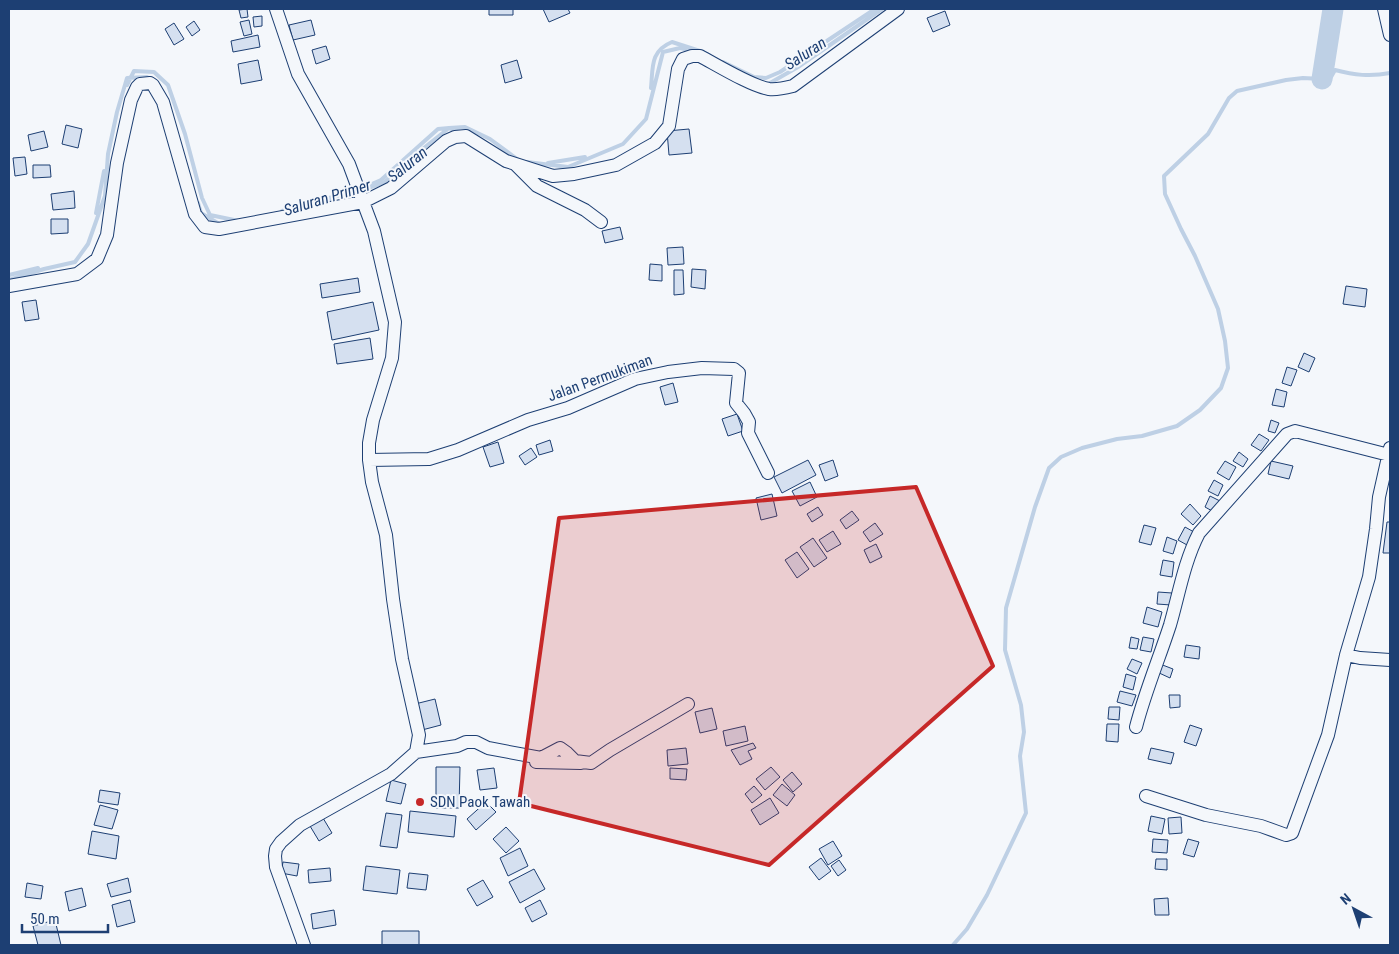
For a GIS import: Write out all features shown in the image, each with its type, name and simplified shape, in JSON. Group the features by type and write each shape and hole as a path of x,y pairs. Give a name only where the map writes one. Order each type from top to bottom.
{"street":[{"path":"276,9 298,74 349,164 363,200 374,231 395,322 392,358 373,420 369,443 369,460 372,482 386,536 402,659 418,735 414,755"},
{"path":"9,286 77,274 97,259 107,235 117,163 129,107 140,84 148,83 153,85 163,102 195,214 205,227 219,228 363,200 391,188 446,142 455,137 466,136 506,161 553,176 574,174 616,165 655,143 669,126 678,69 682,59 700,56 757,85 770,89 793,86 898,9"},
{"path":"1384,9 1390,35"},
{"path":"516,165 537,186 585,210 601,222"},
{"name":"Jalan Permukiman","path":"369,460 429,458 458,450 528,420 568,408 635,379 668,372 702,368 734,370 739,373 736,403 744,412 749,422 748,433 768,473"},
{"path":"1136,727 1170,625 1191,550 1199,533 1287,434 1295,431 1389,452 1378,497 1376,529 1369,577 1346,655 1328,735 1292,833 1286,835 1261,826 1206,815 1146,796"},
{"path":"1346,655 1390,660"},
{"path":"304,945 274,856 276,848 281,842 300,825 391,774 414,755 457,746 466,742 476,742 488,748 541,758 560,748 575,761 591,763 610,750 688,707"}],"highlighted area":[{"path":"916,487 993,666 769,865 519,803 559,518"}],"building":[{"path":"247,9 248,17 241,18 239,10"},
{"path":"489,9 513,9 513,15 489,15"},
{"path":"543,9 568,9 570,13 549,22"},
{"path":"945,11 950,25 933,32 927,18"},
{"path":"262,16 262,26 254,27 253,17"},
{"path":"249,20 252,34 244,36 240,22"},
{"path":"311,20 315,35 293,40 289,25"},
{"path":"194,21 200,30 192,36 186,27"},
{"path":"174,23 184,39 174,45 165,29"},
{"path":"258,35 260,47 233,52 231,41"},
{"path":"326,46 330,59 316,64 312,50"},
{"path":"258,60 262,80 241,84 238,64"},
{"path":"517,60 522,78 505,83 501,65"},
{"path":"66,125 82,129 78,148 62,144"},
{"path":"689,129 692,153 669,155 667,131"},
{"path":"44,131 48,147 31,151 28,135"},
{"path":"25,157 27,174 15,176 13,158"},
{"path":"33,165 50,165 51,177 33,178"},
{"path":"74,191 75,208 53,210 51,194"},
{"path":"51,219 68,219 68,233 51,234"},
{"path":"620,227 623,239 605,243 602,231"},
{"path":"683,247 684,264 668,265 667,248"},
{"path":"650,264 662,265 662,281 649,280"},
{"path":"692,269 706,270 705,289 691,287"},
{"path":"674,270 683,270 684,294 674,295"},
{"path":"358,278 360,292 322,298 320,284"},
{"path":"1346,286 1367,289 1365,307 1343,304"},
{"path":"36,300 39,319 25,321 22,302"},
{"path":"373,302 379,330 332,340 327,312"},
{"path":"370,338 373,359 337,364 334,344"},
{"path":"1304,353 1315,358 1309,372 1298,367"},
{"path":"1287,367 1297,370 1291,386 1282,383"},
{"path":"673,383 678,402 665,405 660,387"},
{"path":"1276,389 1287,392 1284,407 1272,405"},
{"path":"737,414 743,431 728,436 722,419"},
{"path":"1271,420 1279,423 1275,433 1268,431"},
{"path":"1259,434 1269,440 1261,451 1251,445"},
{"path":"550,440 553,451 539,455 536,445"},
{"path":"498,442 504,463 490,467 483,447"},
{"path":"531,448 537,457 525,465 519,456"},
{"path":"1239,452 1248,459 1243,467 1233,461"},
{"path":"808,460 816,475 782,493 774,477"},
{"path":"833,460 838,476 825,481 819,465"},
{"path":"1225,461 1236,467 1229,480 1217,473"},
{"path":"1271,461 1293,466 1289,479 1268,474"},
{"path":"1214,480 1223,485 1218,496 1208,491"},
{"path":"810,482 817,497 800,506 792,491"},
{"path":"772,494 777,516 761,520 756,498"},
{"path":"1210,496 1220,501 1214,512 1205,507"},
{"path":"1190,504 1201,516 1193,525 1181,514"},
{"path":"818,507 823,515 812,522 807,514"},
{"path":"852,511 859,520 846,529 840,520"},
{"path":"1387,522 1390,522 1390,553 1383,553"},
{"path":"875,523 883,534 870,542 863,532"},
{"path":"1144,525 1156,528 1151,545 1139,542"},
{"path":"1185,527 1194,532 1187,545 1178,540"},
{"path":"833,531 841,544 827,552 819,540"},
{"path":"1167,537 1177,541 1173,554 1163,551"},
{"path":"813,538 827,558 814,567 800,547"},
{"path":"876,544 882,557 870,563 864,550"},
{"path":"797,552 809,569 797,578 785,560"},
{"path":"1163,560 1174,562 1172,577 1160,575"},
{"path":"1158,592 1172,593 1171,605 1157,604"},
{"path":"1147,607 1162,612 1158,627 1143,623"},
{"path":"1131,637 1139,639 1137,649 1129,648"},
{"path":"1143,637 1154,639 1151,652 1140,650"},
{"path":"1186,645 1200,647 1199,659 1184,657"},
{"path":"1132,659 1142,663 1137,674 1127,669"},
{"path":"1160,664 1173,669 1170,678 1157,672"},
{"path":"1126,674 1136,677 1133,690 1123,687"},
{"path":"1120,691 1136,695 1132,706 1117,702"},
{"path":"1169,695 1180,695 1180,707 1170,708"},
{"path":"435,699 441,725 422,730 415,704"},
{"path":"1109,707 1120,707 1119,720 1108,719"},
{"path":"712,708 717,729 700,733 695,712"},
{"path":"1107,724 1119,724 1118,742 1106,741"},
{"path":"1190,725 1202,729 1196,746 1184,742"},
{"path":"745,726 748,741 726,746 723,731"},
{"path":"753,743 756,748 748,751 752,759 740,765 731,750"},
{"path":"686,748 688,764 668,766 667,750"},
{"path":"1151,748 1174,753 1171,764 1148,759"},
{"path":"436,767 460,767 459,808 436,808"},
{"path":"771,767 780,777 765,790 756,779"},
{"path":"494,768 497,788 480,790 477,770"},
{"path":"670,768 687,769 686,780 670,779"},
{"path":"792,772 802,784 793,792 783,780"},
{"path":"391,780 406,784 401,804 386,801"},
{"path":"782,784 795,795 787,806 773,795"},
{"path":"754,786 762,795 752,803 745,794"},
{"path":"100,790 120,793 118,805 98,802"},
{"path":"770,798 779,813 760,825 751,810"},
{"path":"486,802 496,812 476,830 467,819"},
{"path":"100,805 118,810 112,829 94,825"},
{"path":"410,811 456,816 454,837 408,832"},
{"path":"386,813 402,815 397,848 380,846"},
{"path":"1151,816 1165,819 1162,834 1148,831"},
{"path":"1181,817 1182,833 1169,834 1168,818"},
{"path":"323,818 332,833 319,841 310,826"},
{"path":"506,827 519,841 506,853 493,839"},
{"path":"92,831 119,836 116,859 88,854"},
{"path":"1153,839 1168,840 1167,853 1152,852"},
{"path":"1188,839 1199,842 1194,857 1183,854"},
{"path":"833,841 842,856 828,865 819,849"},
{"path":"520,848 528,866 508,876 500,858"},
{"path":"821,858 831,871 819,880 809,867"},
{"path":"1156,859 1167,859 1167,870 1155,869"},
{"path":"839,860 846,870 838,876 831,866"},
{"path":"283,862 299,864 297,876 281,873"},
{"path":"366,866 400,870 397,894 363,890"},
{"path":"330,868 331,881 309,883 308,870"},
{"path":"534,869 545,889 520,903 509,882"},
{"path":"409,873 428,875 426,890 407,888"},
{"path":"128,878 131,892 111,897 107,884"},
{"path":"483,880 493,897 477,906 467,889"},
{"path":"27,883 43,886 41,899 25,897"},
{"path":"82,888 86,906 69,911 65,892"},
{"path":"1168,898 1169,915 1155,915 1154,899"},
{"path":"130,900 135,922 117,927 112,905"},
{"path":"540,900 547,914 532,922 525,908"},
{"path":"334,910 336,925 313,929 311,914"},
{"path":"55,920 61,945 38,945 33,926"},
{"path":"382,931 419,931 419,945 382,945"}],"waterway":[{"name":"Saluran","path":"723,62 754,77 766,78 780,72 875,9"},
{"name":"Saluran Primer","path":"770,83 798,67 882,9"},
{"path":"1322,79 1333,9"},
{"name":"Saluran","path":"651,88 654,61 656,55 665,46 672,42 703,52"},
{"name":"Saluran","path":"527,162 568,167 623,144 646,119 663,52 680,48 693,51"},
{"path":"953,945 967,929 987,895 1026,813 1020,756 1024,732 1021,705 1005,650 1006,608 1035,507 1049,468 1061,457 1082,448 1117,439 1142,436 1177,426 1200,410 1221,388 1228,368 1225,341 1218,309 1165,194 1164,176 1208,134 1229,98 1237,91 1286,80 1303,78 1322,79 1331,77 1335,70 1362,75 1390,73"},
{"name":"Saluran","path":"127,85 134,71 154,72 168,85 185,134 202,198 210,215 239,221"},
{"name":"Saluran Primer","path":"9,280 75,262 88,244 105,196 108,154 127,78 147,77"},
{"name":"Saluran","path":"369,188 385,182 449,128 465,127 490,139 517,159"},
{"name":"Saluran","path":"282,211 358,190 381,180 438,129 449,128 460,132"},
{"name":"Saluran","path":"548,163 585,157"},
{"name":"Saluran","path":"96,213 104,171"},
{"name":"Saluran","path":"319,203 334,199"},
{"name":"Saluran","path":"198,203 201,213 221,225"},
{"name":"Saluran","path":"9,275 38,268"}],"place":[{"name":"SDN Paok Tawah","path":"420,802"}]}
